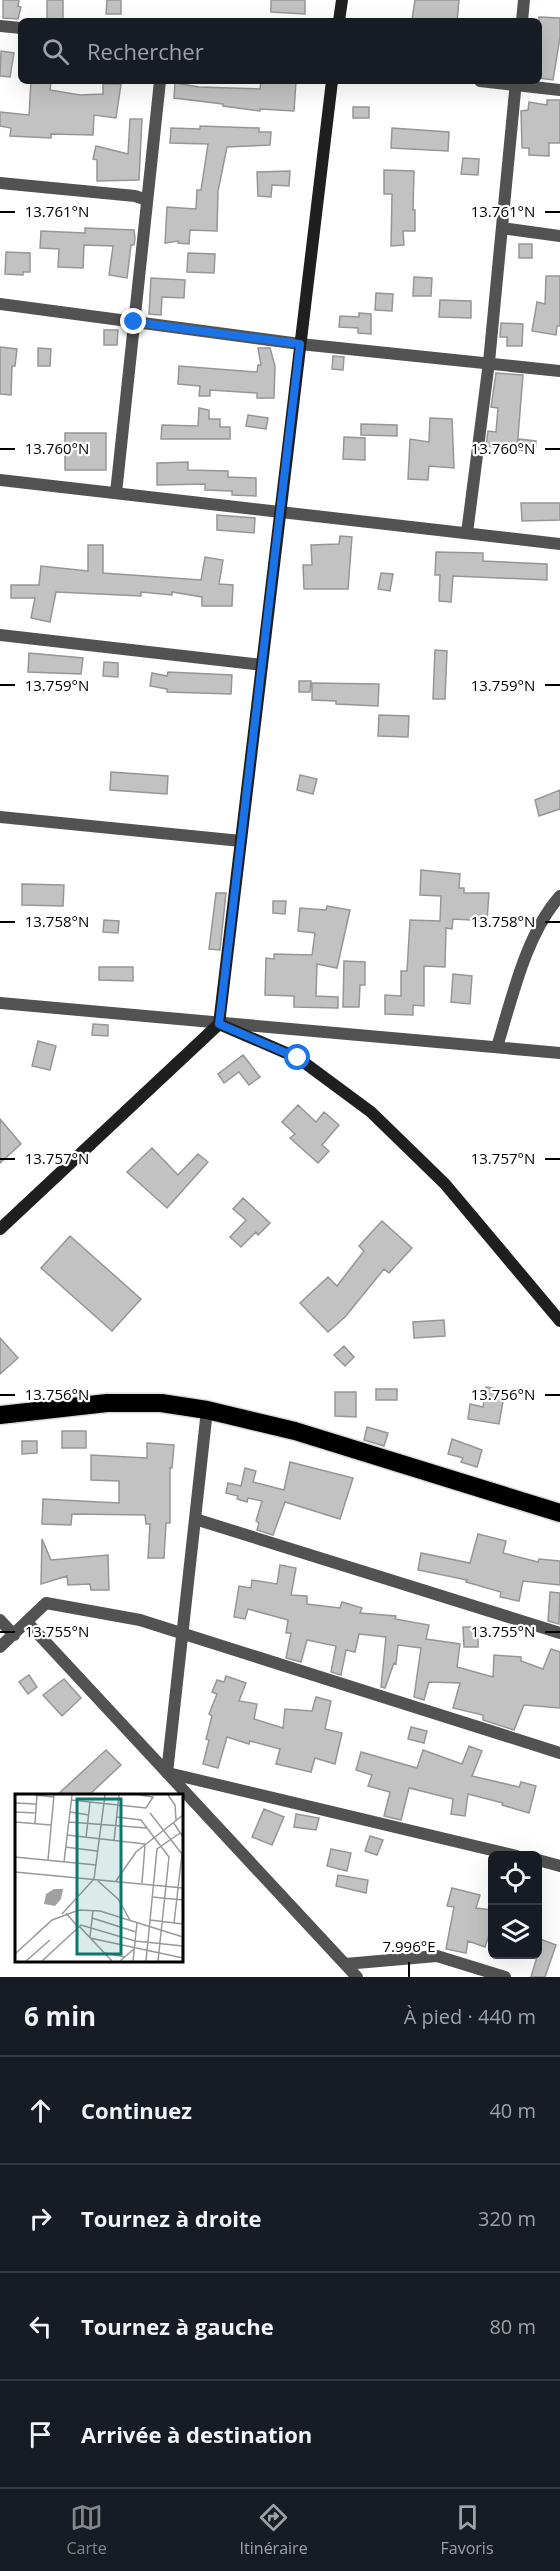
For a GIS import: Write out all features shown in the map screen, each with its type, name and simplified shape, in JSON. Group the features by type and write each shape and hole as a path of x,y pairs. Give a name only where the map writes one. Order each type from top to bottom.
{"highway":[{"path":"0,1415 107,1403 161,1403 207,1410 295,1431 560,1513"}],"street":[{"path":"339,18 342,0"},
{"path":"522,18 524,0"},
{"path":"0,26 18,28"},
{"path":"116,493 160,84"},
{"path":"0,1229 219,1024 332,84"},
{"path":"467,533 489,362 516,84 560,90"},
{"path":"0,183 135,196 147,200"},
{"path":"502,228 560,236"},
{"path":"0,304 300,344 560,371"},
{"path":"0,480 560,544"},
{"path":"0,634 262,665"},
{"path":"0,818 241,841"},
{"path":"497,1047 517,979 546,912 560,896"},
{"path":"0,1003 560,1053"},
{"path":"219,1024 298,1058 371,1113 446,1184 560,1321"},
{"path":"167,1773 207,1410"},
{"path":"195,1519 560,1633"},
{"path":"0,1647 46,1603 140,1620 560,1752"},
{"path":"0,1620 14,1635"},
{"path":"27,1622 357,1977"},
{"path":"167,1773 497,1851"},
{"path":"542,1861 560,1866"},
{"path":"345,1964 437,1956 506,1977"}],"building":[{"path":"3,0 19,0 18,6 21,7 18,19 3,18"},
{"path":"47,0 63,0 63,18 47,18"},
{"path":"107,0 121,0 121,14 106,14"},
{"path":"271,0 305,0 305,14 271,12"},
{"path":"415,0 459,0 457,18 412,18"},
{"path":"539,17 560,18 560,37 553,80 542,78 542,18"},
{"path":"1,51 14,53 10,77 0,76"},
{"path":"31,84 51,84 50,90 80,95 103,94 103,84 121,84 116,118 94,115 93,135 51,134 51,138 10,136 11,128 0,126 0,112 29,115"},
{"path":"175,84 260,89 261,84 296,84 294,111 260,109 260,111 174,98"},
{"path":"547,100 560,100 560,143 549,143 549,156 529,155 529,148 522,148 521,111 528,110 529,102 547,105"},
{"path":"353,107 369,107 369,118 353,118"},
{"path":"130,119 142,119 139,180 97,181 97,160 93,159 96,146 128,154"},
{"path":"200,126 259,128 259,132 271,132 270,145 227,147 218,191 217,231 190,230 189,244 178,243 178,241 165,243 167,207 196,209 197,190 201,190 208,144 170,143 171,128 200,129"},
{"path":"392,128 449,132 448,151 391,148"},
{"path":"463,158 479,159 478,175 461,174"},
{"path":"384,170 414,171 415,231 403,231 404,245 391,246 392,194 384,194"},
{"path":"290,171 289,186 272,185 271,197 258,196 257,172"},
{"path":"85,228 134,230 135,239 134,245 131,245 127,278 109,275 113,246 84,245 83,268 58,267 59,249 40,248 41,231 85,233"},
{"path":"519,244 532,244 532,258 519,258"},
{"path":"6,252 30,253 30,272 23,272 23,275 5,274"},
{"path":"188,253 215,254 214,273 187,272"},
{"path":"546,276 560,276 560,326 557,326 556,335 532,331 537,302 545,304"},
{"path":"414,277 432,278 431,296 413,296"},
{"path":"151,278 185,280 184,298 162,297 161,315 149,314"},
{"path":"376,293 393,294 392,311 375,310"},
{"path":"440,300 471,301 471,318 439,317"},
{"path":"359,313 371,314 371,334 358,333 358,328 339,327 340,316 359,317"},
{"path":"501,323 523,324 522,346 507,346 507,337 500,337"},
{"path":"104,330 118,330 117,345 104,345"},
{"path":"0,347 17,349 15,366 12,366 11,395 0,394"},
{"path":"38,348 51,349 50,366 38,366"},
{"path":"258,348 270,348 275,366 274,398 257,398 257,393 210,390 210,396 199,396 200,386 178,384 179,366 257,372 258,365 261,365"},
{"path":"333,356 344,357 343,370 332,369"},
{"path":"496,373 523,375 517,449 486,446 488,431 496,432 498,408 491,407"},
{"path":"199,408 209,410 209,419 220,419 220,427 230,427 230,439 161,439 162,425 198,426"},
{"path":"248,415 268,418 266,429 246,426"},
{"path":"430,418 452,419 454,468 429,466 428,480 408,479 410,439 429,442"},
{"path":"361,424 397,425 397,436 361,435"},
{"path":"65,433 106,433 106,470 65,470"},
{"path":"344,437 365,438 365,460 343,459"},
{"path":"519,439 536,441 535,452 518,450"},
{"path":"188,462 188,470 228,471 228,477 256,478 256,496 232,495 232,491 205,490 205,484 157,485 157,463"},
{"path":"521,503 560,503 560,520 522,521"},
{"path":"217,515 255,518 254,533 217,530"},
{"path":"340,536 352,537 348,589 304,589 303,565 312,565 311,545 339,544"},
{"path":"88,545 103,545 103,573 201,580 205,557 223,560 219,584 233,585 232,606 202,606 202,597 172,592 172,595 141,592 141,596 56,592 50,622 31,618 35,598 11,598 11,585 39,585 41,566 88,571"},
{"path":"436,552 483,553 483,561 547,564 547,580 453,576 451,602 439,601 440,575 435,575"},
{"path":"381,573 393,574 390,591 378,589"},
{"path":"435,650 447,651 445,699 433,699"},
{"path":"29,653 83,658 81,674 28,672"},
{"path":"104,662 118,663 118,677 103,676"},
{"path":"168,672 232,675 231,694 167,692 167,689 150,686 152,673 167,676"},
{"path":"299,681 311,681 310,692 299,692"},
{"path":"312,683 379,684 378,706 336,704 336,701 312,700"},
{"path":"379,715 409,716 408,737 378,736"},
{"path":"111,772 168,776 167,794 110,790"},
{"path":"300,775 317,779 313,794 297,790"},
{"path":"560,790 560,809 539,816 535,800"},
{"path":"421,870 460,874 459,888 464,888 464,893 489,893 487,921 453,919 452,929 446,928 445,967 424,966 424,1006 413,1005 413,1015 385,1014 385,995 401,996 401,971 407,971 410,920 440,921 441,896 420,895"},
{"path":"22,884 64,885 63,906 22,905"},
{"path":"216,893 226,893 220,950 209,949"},
{"path":"273,901 286,901 285,914 273,913"},
{"path":"327,906 350,910 337,968 317,964 316,996 338,997 338,1008 294,1007 294,996 265,995 266,958 274,959 274,954 312,955 315,933 298,931 300,908 326,910"},
{"path":"104,920 119,921 118,933 103,932"},
{"path":"344,961 365,962 365,985 360,985 359,1007 343,1007"},
{"path":"99,967 133,967 133,981 99,980"},
{"path":"453,974 472,976 470,1004 451,1002"},
{"path":"93,1024 108,1025 108,1036 92,1035"},
{"path":"38,1041 56,1046 50,1070 32,1066"},
{"path":"243,1055 260,1077 249,1085 239,1072 224,1083 218,1074"},
{"path":"298,1105 316,1122 324,1112 339,1125 322,1145 329,1151 318,1163 290,1138 295,1134 282,1122"},
{"path":"0,1119 21,1144 0,1163"},
{"path":"152,1148 178,1175 198,1154 208,1162 167,1208 127,1172"},
{"path":"243,1198 270,1223 258,1235 256,1232 241,1247 230,1237 246,1220 233,1209"},
{"path":"382,1221 412,1248 389,1273 384,1269 345,1317 328,1332 300,1303 328,1277 337,1286 364,1251 359,1246"},
{"path":"70,1236 141,1299 112,1331 41,1268"},
{"path":"444,1320 445,1336 414,1338 413,1322"},
{"path":"0,1338 18,1358 0,1374"},
{"path":"344,1346 354,1357 345,1366 334,1355"},
{"path":"486,1387 505,1390 499,1424 468,1419 470,1404 483,1407"},
{"path":"376,1389 397,1389 397,1400 376,1400"},
{"path":"335,1392 356,1392 356,1417 335,1416"},
{"path":"367,1427 388,1433 384,1446 364,1440"},
{"path":"62,1431 86,1431 86,1448 62,1448"},
{"path":"452,1439 482,1450 477,1467 461,1462 463,1458 448,1454"},
{"path":"22,1441 37,1441 37,1453 22,1454"},
{"path":"147,1443 174,1445 172,1468 170,1468 170,1523 166,1523 164,1558 148,1558 150,1524 146,1524 145,1515 72,1514 71,1525 42,1524 43,1499 119,1503 119,1481 91,1480 91,1455 147,1458"},
{"path":"290,1462 353,1478 340,1519 285,1502 273,1535 257,1530 259,1523 256,1521 262,1501 248,1498 247,1502 237,1499 238,1496 226,1493 228,1483 241,1486 245,1468 256,1471 253,1482 284,1490"},
{"path":"478,1534 506,1541 503,1553 538,1562 539,1559 560,1561 560,1585 523,1581 519,1601 500,1597 501,1592 466,1582 467,1580 418,1570 421,1553 470,1563"},
{"path":"42,1539 51,1560 108,1555 109,1590 91,1590 90,1584 68,1585 67,1576 41,1584"},
{"path":"280,1565 296,1568 291,1595 307,1596 307,1604 340,1608 342,1602 362,1608 360,1613 396,1616 395,1619 429,1625 426,1639 460,1644 457,1667 493,1677 494,1655 521,1657 521,1661 543,1669 551,1649 560,1652 560,1708 524,1705 514,1730 483,1720 483,1715 453,1708 460,1683 429,1682 424,1700 414,1697 421,1648 398,1645 396,1664 394,1663 385,1688 381,1687 386,1637 359,1634 355,1652 346,1650 341,1675 331,1672 336,1646 307,1640 301,1662 286,1658 291,1633 286,1633 288,1620 248,1609 245,1619 234,1617 239,1586 251,1588 252,1580 277,1584"},
{"path":"550,1592 560,1593 559,1624 548,1621"},
{"path":"463,1627 478,1627 478,1647 464,1647"},
{"path":"29,1675 37,1687 28,1694 19,1682"},
{"path":"226,1676 246,1683 239,1701 257,1704 254,1719 283,1728 285,1709 312,1711 316,1697 331,1701 325,1729 342,1733 335,1764 315,1758 311,1772 276,1764 280,1749 250,1741 249,1744 227,1737 218,1768 203,1764 212,1716 209,1714 217,1694 212,1692 217,1680 224,1682"},
{"path":"64,1679 81,1698 62,1716 43,1695"},
{"path":"411,1727 427,1731 424,1743 408,1739"},
{"path":"469,1746 482,1751 472,1776 519,1787 521,1782 536,1786 529,1813 502,1805 503,1803 468,1794 465,1816 451,1814 453,1799 409,1788 401,1820 384,1816 390,1792 368,1786 372,1775 356,1770 361,1752 417,1768 423,1750 462,1764"},
{"path":"106,1750 121,1765 90,1794 58,1794"},
{"path":"264,1809 284,1817 272,1845 252,1837"},
{"path":"296,1814 319,1818 316,1830 294,1827"},
{"path":"370,1836 383,1840 377,1855 365,1851"},
{"path":"331,1849 351,1853 347,1871 327,1866"},
{"path":"338,1875 368,1880 366,1893 336,1886"},
{"path":"452,1888 480,1895 476,1908 488,1910 488,1938 485,1947 468,1941 466,1953 446,1949 454,1907 447,1906"},
{"path":"542,1940 556,1945 545,1977 531,1977 536,1959 542,1959"}],"route":[{"path":"134,322 300,344 219,1024 298,1058"}]}
